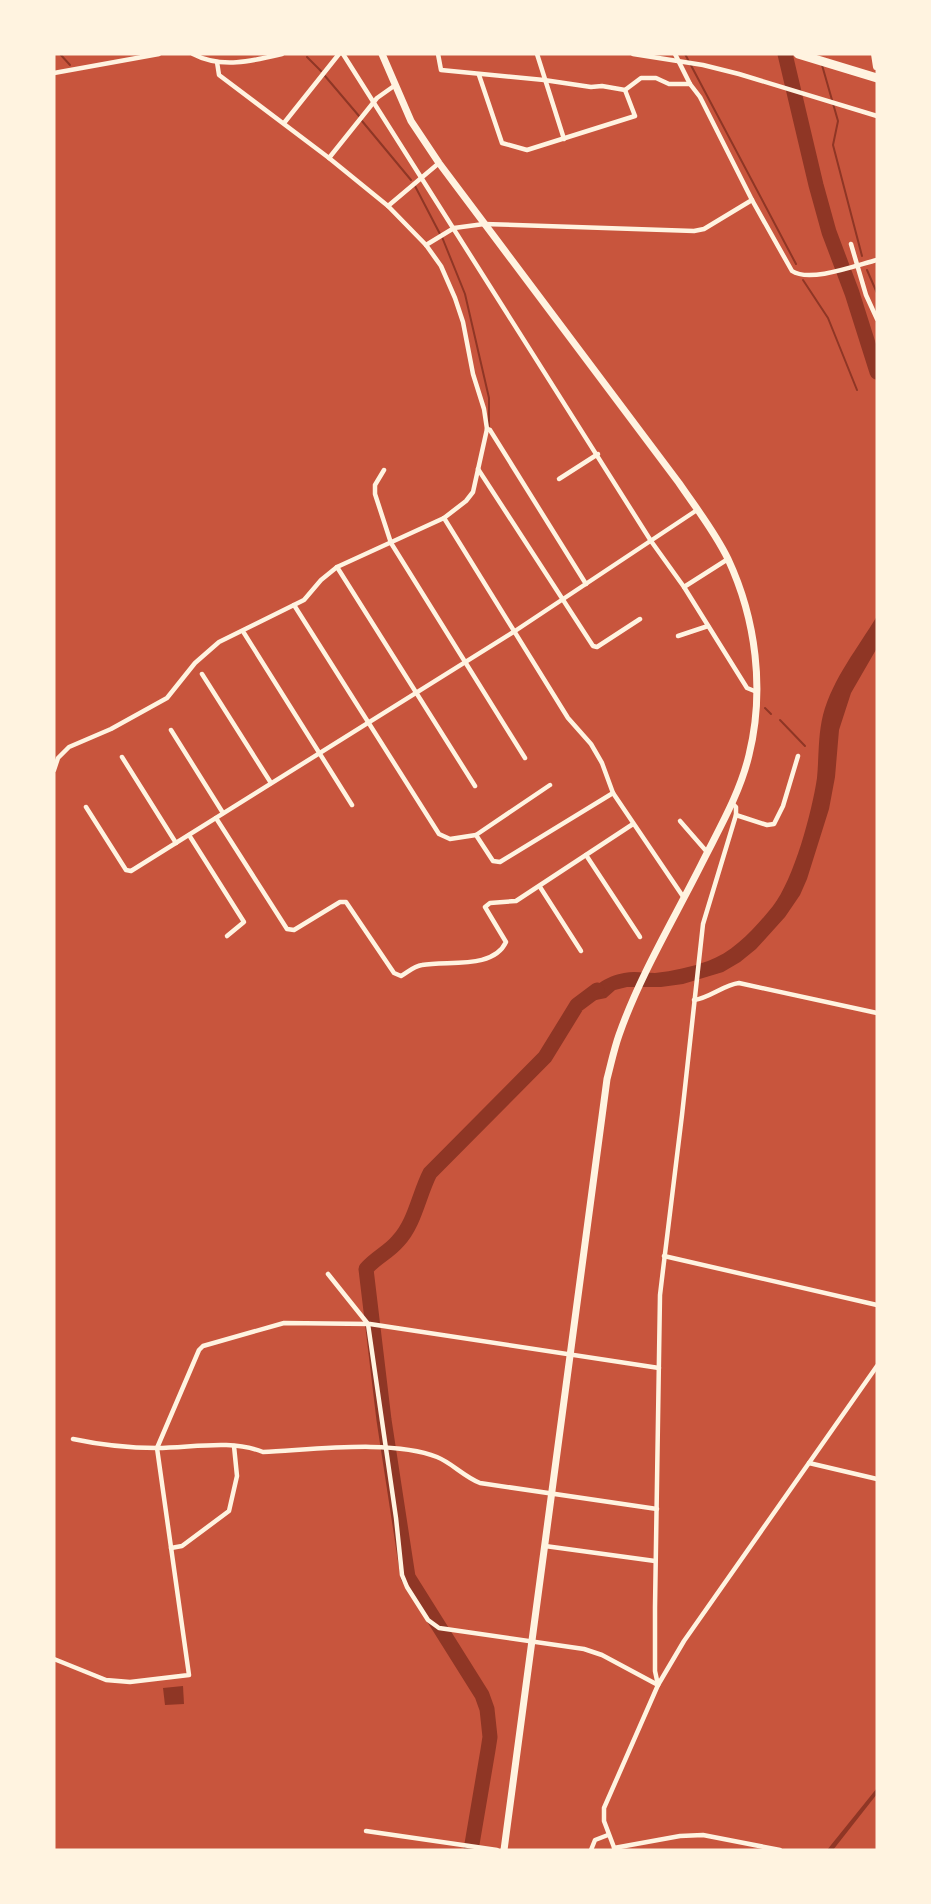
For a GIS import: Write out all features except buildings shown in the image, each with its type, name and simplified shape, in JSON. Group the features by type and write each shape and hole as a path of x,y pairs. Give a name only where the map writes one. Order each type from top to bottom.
{"highway":[{"path":"798,54 864,71 877,70"},
{"path":"817,54 877,78"}],"main road":[{"path":"381,54 411,121 438,164 712,531 728,559 741,591 751,628 757,692 749,754 732,803 649,966 619,1035 607,1079 504,1850"}],"street":[{"path":"54,73 159,54"},
{"path":"193,54 217,62 255,62 282,54"},
{"path":"284,123 341,54 598,454 651,541 684,587 747,688 757,692"},
{"path":"438,54 441,70 479,75 625,90 641,78 656,78 669,84 690,84"},
{"path":"537,54 564,139"},
{"path":"633,54 664,58 749,77 877,116"},
{"path":"675,54 792,271 800,275 822,274 877,260"},
{"path":"874,54 877,70"},
{"path":"54,770 58,758 69,747 111,729 166,698 195,663 219,642 309,596 321,580 337,567 444,518 470,496 478,469 487,429 484,409 473,374 463,322 441,266 426,245 388,206 284,123 219,75 217,62"},
{"path":"479,75 502,143 527,150 635,116 625,90"},
{"path":"329,158 376,98 394,86"},
{"path":"388,206 438,164"},
{"path":"426,245 454,228 484,224 694,231 704,229 752,200"},
{"path":"851,244 866,295 877,319"},
{"path":"487,429 490,430 586,584"},
{"path":"559,479 598,454"},
{"path":"478,469 593,646 597,647 640,619"},
{"path":"384,470 375,485 375,494 391,543 525,758"},
{"path":"86,807 128,871 131,871 514,631 697,510"},
{"path":"444,518 568,718 591,744 602,762 613,793 684,898"},
{"path":"684,587 728,559"},
{"path":"337,567 475,786"},
{"path":"294,605 439,834 450,839 476,835 550,785"},
{"path":"678,636 708,626"},
{"path":"244,633 352,805"},
{"path":"202,674 271,783"},
{"path":"171,730 223,813"},
{"path":"736,815 767,825 774,824 783,806 798,756"},
{"path":"122,757 176,843"},
{"path":"476,835 493,861 500,862 613,793"},
{"path":"658,1685 655,1671 655,1561 660,1295 704,917 736,815 736,807 732,803"},
{"path":"216,818 287,929 294,930 340,902 346,902 394,973 399,976 422,965 486,960 505,946 506,942 485,907 490,903 516,901 633,824"},
{"path":"680,821 707,852"},
{"path":"189,835 244,922 227,936"},
{"path":"586,855 640,937"},
{"path":"540,887 581,951"},
{"path":"694,1000 704,999 731,985 743,983 877,1013"},
{"path":"664,1256 877,1305"},
{"path":"328,1275 369,1324 403,1580 428,1620 442,1629 584,1649 602,1655 658,1685"},
{"path":"54,1659 106,1680 117,1682 148,1681 189,1675 157,1448 199,1350 203,1346 284,1323 369,1324 659,1368"},
{"path":"780,1850 703,1835 680,1836 615,1849 604,1821 604,1808 658,1685 684,1641 877,1366"},
{"path":"73,1439 107,1447 248,1446 263,1452 386,1447 435,1456 466,1477 480,1483 657,1509"},
{"path":"171,1548 182,1546 229,1511 237,1476 234,1446"},
{"path":"809,1463 877,1479"},
{"path":"545,1545 655,1561"},
{"path":"366,1831 497,1850"},
{"path":"591,1850 595,1840 608,1835"}],"shaded area":[{"path":"877,616 877,648 851,693 839,730 835,777 829,809 807,879 800,895 785,917 756,949 723,972 683,984 661,987 627,987 615,990 606,998 581,1003 593,988 617,975 632,972 668,971 718,957 744,938 773,906 795,863 811,809 817,778 821,723 827,701 839,676"},
{"path":"183,1686 184,1704 165,1705 163,1688"},
{"path":"877,1788 877,1794 833,1850 827,1850"}],"waterway":[{"path":"60,54 70,65"},
{"path":"685,54 796,264"},
{"path":"785,54 829,232 852,293 877,372"},
{"path":"307,57 321,71"},
{"path":"822,65 838,121 833,145 862,256"},
{"path":"325,76 359,116"},
{"path":"362,121 411,180"},
{"path":"415,186 440,234"},
{"path":"442,237 465,294 489,398 489,426"},
{"path":"867,270 877,293"},
{"path":"803,280 828,318 857,390"},
{"path":"765,708 771,714"},
{"path":"780,720 805,746"},
{"path":"471,1850 490,1737 487,1709 482,1695 408,1577 384,1420 366,1269 404,1234 430,1173 545,1057 577,1005 597,990"}]}
